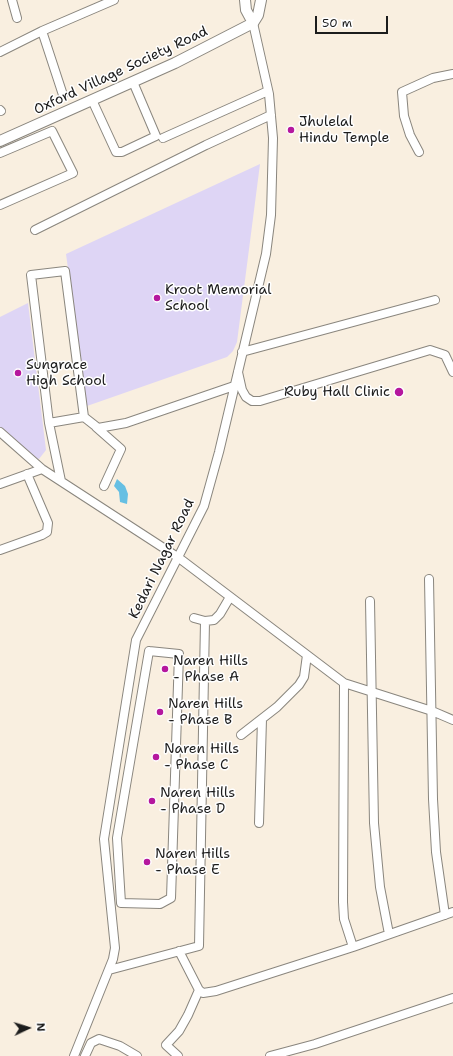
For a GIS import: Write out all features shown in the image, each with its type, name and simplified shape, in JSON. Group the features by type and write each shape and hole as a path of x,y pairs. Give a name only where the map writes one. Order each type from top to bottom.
{"street":[{"path":"12,0 17,18"},
{"path":"0,52 42,31 114,0"},
{"path":"245,0 246,10 253,23 258,15 261,0"},
{"name":"Oxford Village Society Road","path":"0,141 175,63 253,23"},
{"name":"Kedari Nagar Road","path":"74,1056 114,959 104,839 136,640 204,506 219,452 266,254 270,223 273,138 268,91 253,23"},
{"path":"42,31 63,95"},
{"path":"419,152 410,135 404,116 402,92 433,78 453,74"},
{"path":"92,100 116,152 122,152 156,136 133,82"},
{"path":"163,138 268,91"},
{"path":"35,230 206,145 271,115"},
{"path":"0,205 73,172 47,120"},
{"path":"0,153 52,131"},
{"path":"61,481 49,423 31,275 65,271 84,417 121,449 104,486"},
{"path":"242,352 435,300"},
{"path":"238,370 242,390 246,397 252,401 260,401 430,350 445,355 453,372"},
{"path":"94,425 98,428 126,423 234,386"},
{"path":"49,423 84,417"},
{"path":"0,432 42,469 178,558 344,683 432,711 453,720"},
{"path":"0,484 42,469"},
{"path":"0,550 47,532 48,523 27,474"},
{"path":"179,951 199,990 203,993 216,991 353,947 449,913 436,852 428,579"},
{"path":"194,618 204,621 212,621 218,617 230,597"},
{"path":"370,601 374,823 380,887 389,934"},
{"path":"109,970 199,946 204,621"},
{"path":"149,651 179,654 171,898 160,904 121,902 117,838 136,732 149,651"},
{"path":"241,735 277,707 299,685 304,678 307,655"},
{"path":"344,683 343,902 344,919 353,947"},
{"path":"259,823 262,719"},
{"path":"122,730 136,732"},
{"path":"178,1056 166,1045 179,1031 199,990"},
{"path":"270,1056 315,1044 453,998"},
{"path":"85,1056 91,1043 99,1039 120,1046 137,1056"}],"shaded area":[{"name":"Kroot Memorial School","path":"260,164 237,342 233,351 227,357 87,406 66,254"},
{"name":"Sungrace High School","path":"28,303 46,450 39,459 34,458 0,429 0,317"}],"water":[{"path":"117,479 125,486 128,494 127,504 120,502 119,492 114,486"}],"place":[{"name":"Jhulelal Hindu Temple","path":"291,130"},
{"name":"Kroot Memorial School","path":"157,298"},
{"name":"Sungrace High School","path":"18,373"},
{"name":"Ruby Hall Clinic","path":"399,392"},
{"name":"Naren Hills - Phase A","path":"165,669"},
{"name":"Naren Hills - Phase B","path":"160,712"},
{"name":"Naren Hills - Phase C","path":"156,757"},
{"name":"Naren Hills - Phase D","path":"152,801"},
{"name":"Naren Hills - Phase E","path":"147,862"}]}
